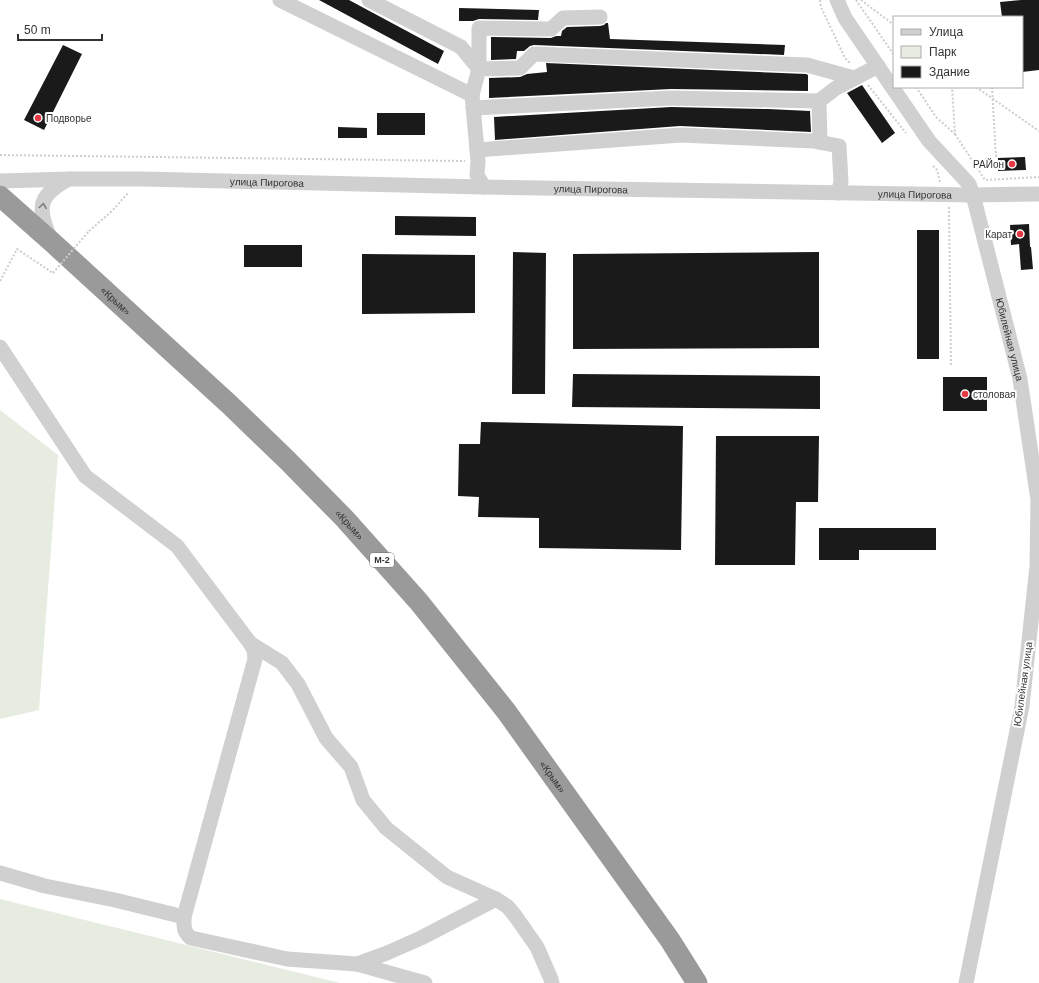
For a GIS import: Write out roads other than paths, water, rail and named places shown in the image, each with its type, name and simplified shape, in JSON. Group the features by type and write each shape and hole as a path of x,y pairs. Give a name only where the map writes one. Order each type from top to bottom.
{"highway":[{"name":"«Крым»","path":"0,196 230,405 262,436 344,519 419,602 506,711 670,940 697,983"}],"street":[{"path":"280,0 473,102 671,98 819,101 836,88 878,66"},
{"path":"369,0 461,47 479,69"},
{"name":"Юбилейная улица","path":"837,0 845,18 929,141 969,184 1020,379 1038,500 1037,566 1022,706 966,983"},
{"path":"484,187 477,175 478,155 473,102 479,69 479,28 551,29 563,18 600,17"},
{"path":"479,69 520,68 534,54 807,66 857,77"},
{"path":"819,101 820,142"},
{"path":"478,155 681,135 806,140 839,146 840,182 838,193"},
{"path":"0,172 32,180 69,179"},
{"path":"0,181 69,179"},
{"path":"52,243 42,213 43,202 47,195 56,186 69,179"},
{"name":"улица Пирогова","path":"69,179 143,179 838,193 973,195 1039,194"},
{"path":"0,210 52,243"},
{"path":"0,347 86,476 177,546 254,650 255,659 184,917 184,929 186,934 191,938 287,959 357,964 425,983"},
{"path":"250,643 282,663 298,684 326,738 350,767 363,800 386,828 447,877 496,899 508,907 537,947 552,983"},
{"path":"0,873 45,886 115,900 184,917"},
{"path":"357,964 421,938 496,899"}],"place":[{"name":"Подворье","path":"38,118"},
{"name":"РАЙон","path":"1012,164"},
{"name":"Карат","path":"1020,234"},
{"name":"столовая","path":"965,394"}]}
